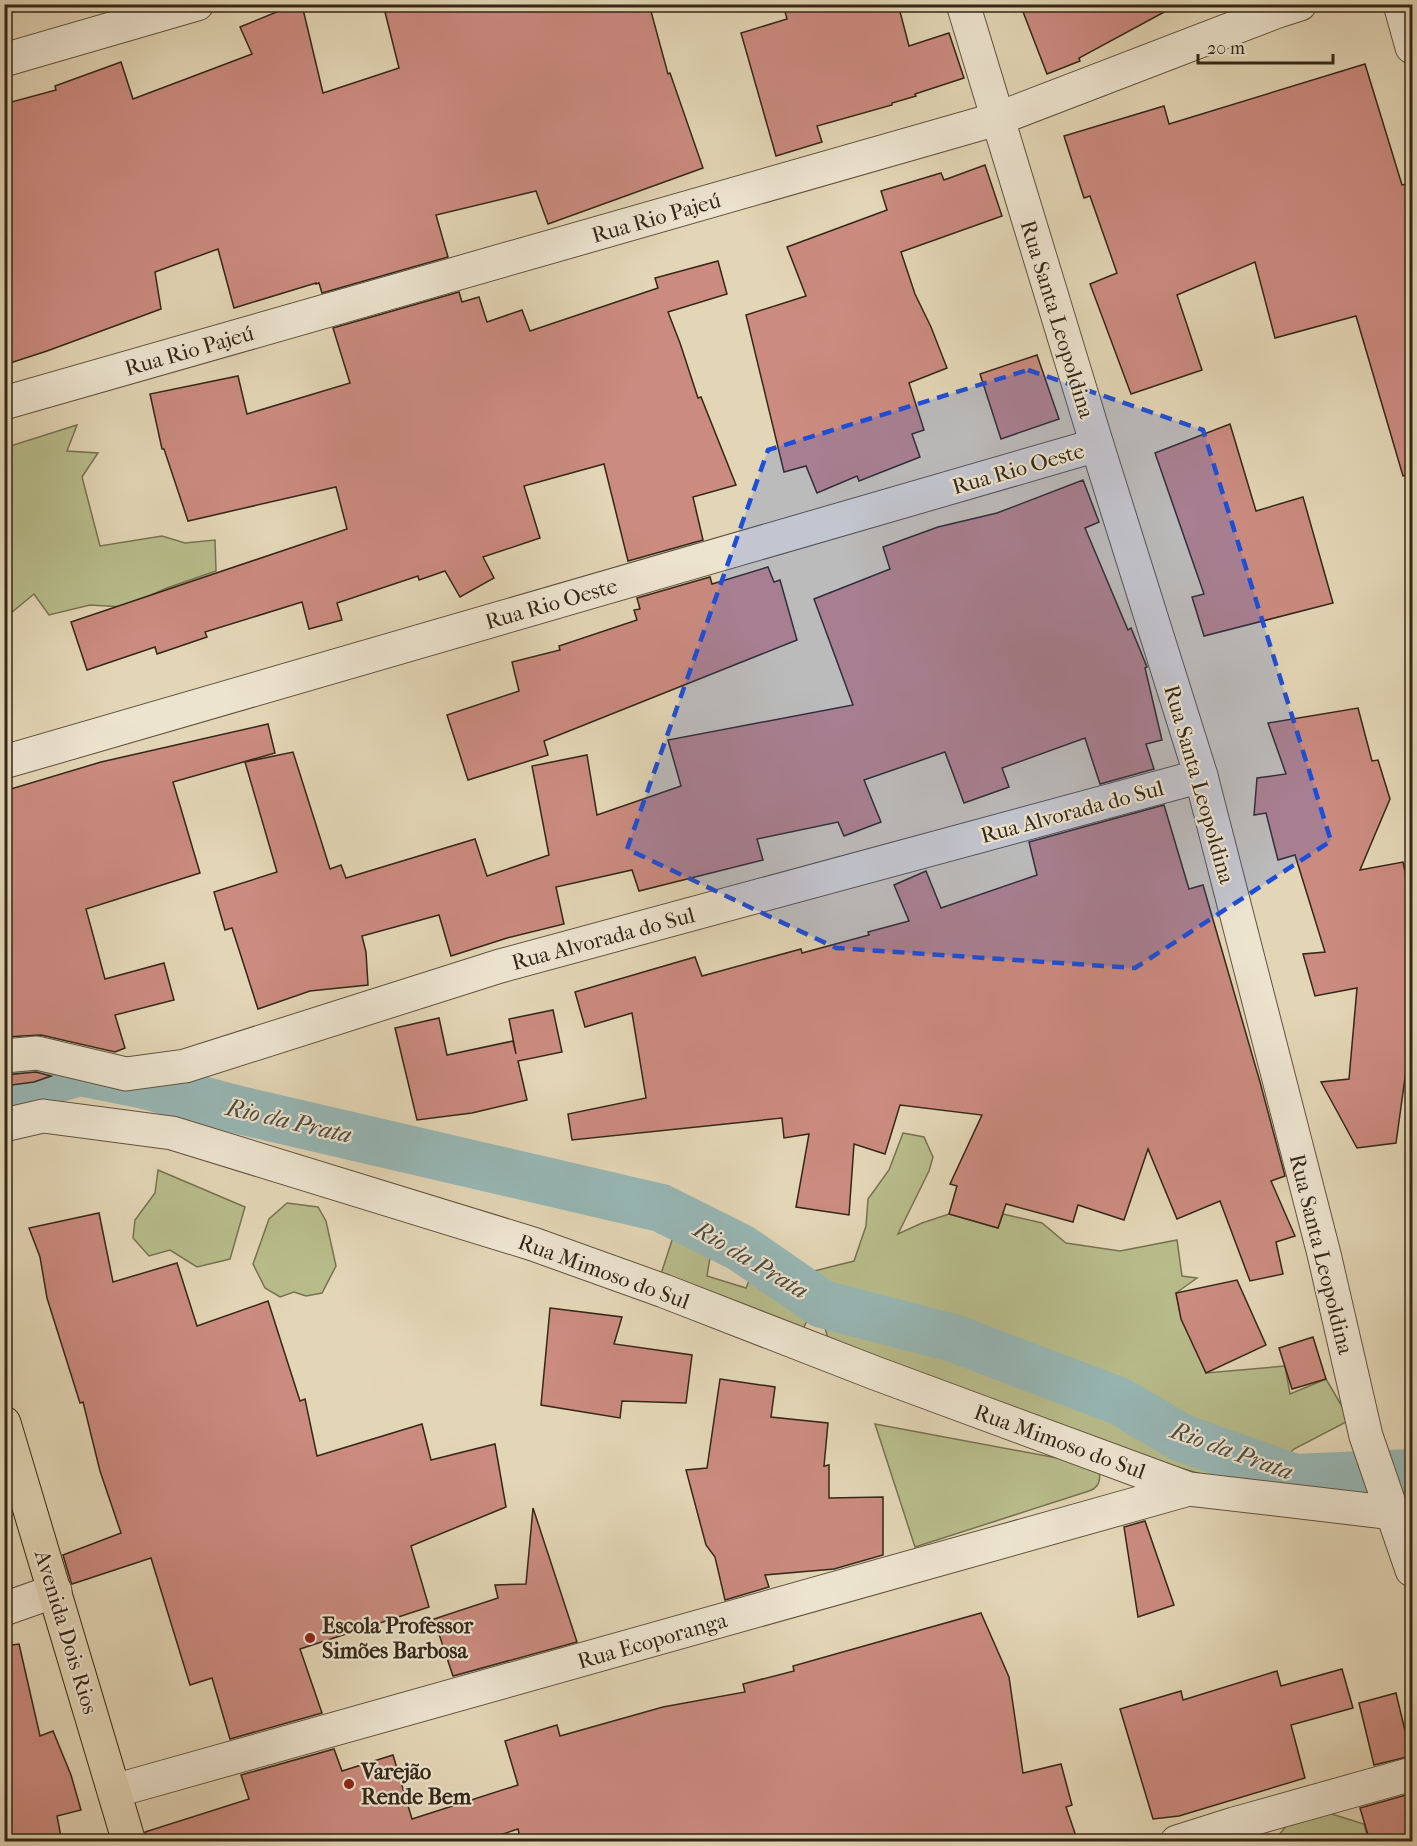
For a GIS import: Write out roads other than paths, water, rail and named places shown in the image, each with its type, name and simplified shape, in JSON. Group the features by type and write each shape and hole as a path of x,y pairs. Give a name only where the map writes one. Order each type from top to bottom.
{"main road":[{"name":"Avenida Dois Rios","path":"4,1423 129,1842"}],"street":[{"path":"4,60 197,4"},
{"name":"Rua Santa Leopoldina","path":"963,4 1097,445 1201,776 1321,1243 1369,1442 1398,1508 1413,1570"},
{"path":"1400,4 1413,47"},
{"name":"Rua Rio Pajeú","path":"4,403 997,119 1285,7"},
{"name":"Rua Rio Oeste","path":"4,762 1097,445"},
{"name":"Rua Alvorada do Sul","path":"4,1056 37,1053 126,1074 185,1066 500,966 1201,776"},
{"name":"Rua Mimoso do Sul","path":"4,1125 43,1116 172,1133 533,1244 664,1291 875,1373 1189,1489"},
{"path":"1189,1489 1398,1508"},
{"name":"Rua Ecoporanga","path":"114,1791 1189,1489"},
{"path":"4,1609 55,1591"},
{"path":"1177,1842 1413,1774"}],"waterway":[{"name":"Rio da Prata","path":"4,1094 80,1072 145,1085 235,1109 661,1208 741,1248 822,1304 953,1338 1119,1401 1182,1438 1295,1478 1412,1473"}],"place":[{"name":"Escola Professor Simões Barbosa","path":"310,1638"},
{"name":"Varejão Rende Bem","path":"349,1784"}]}
